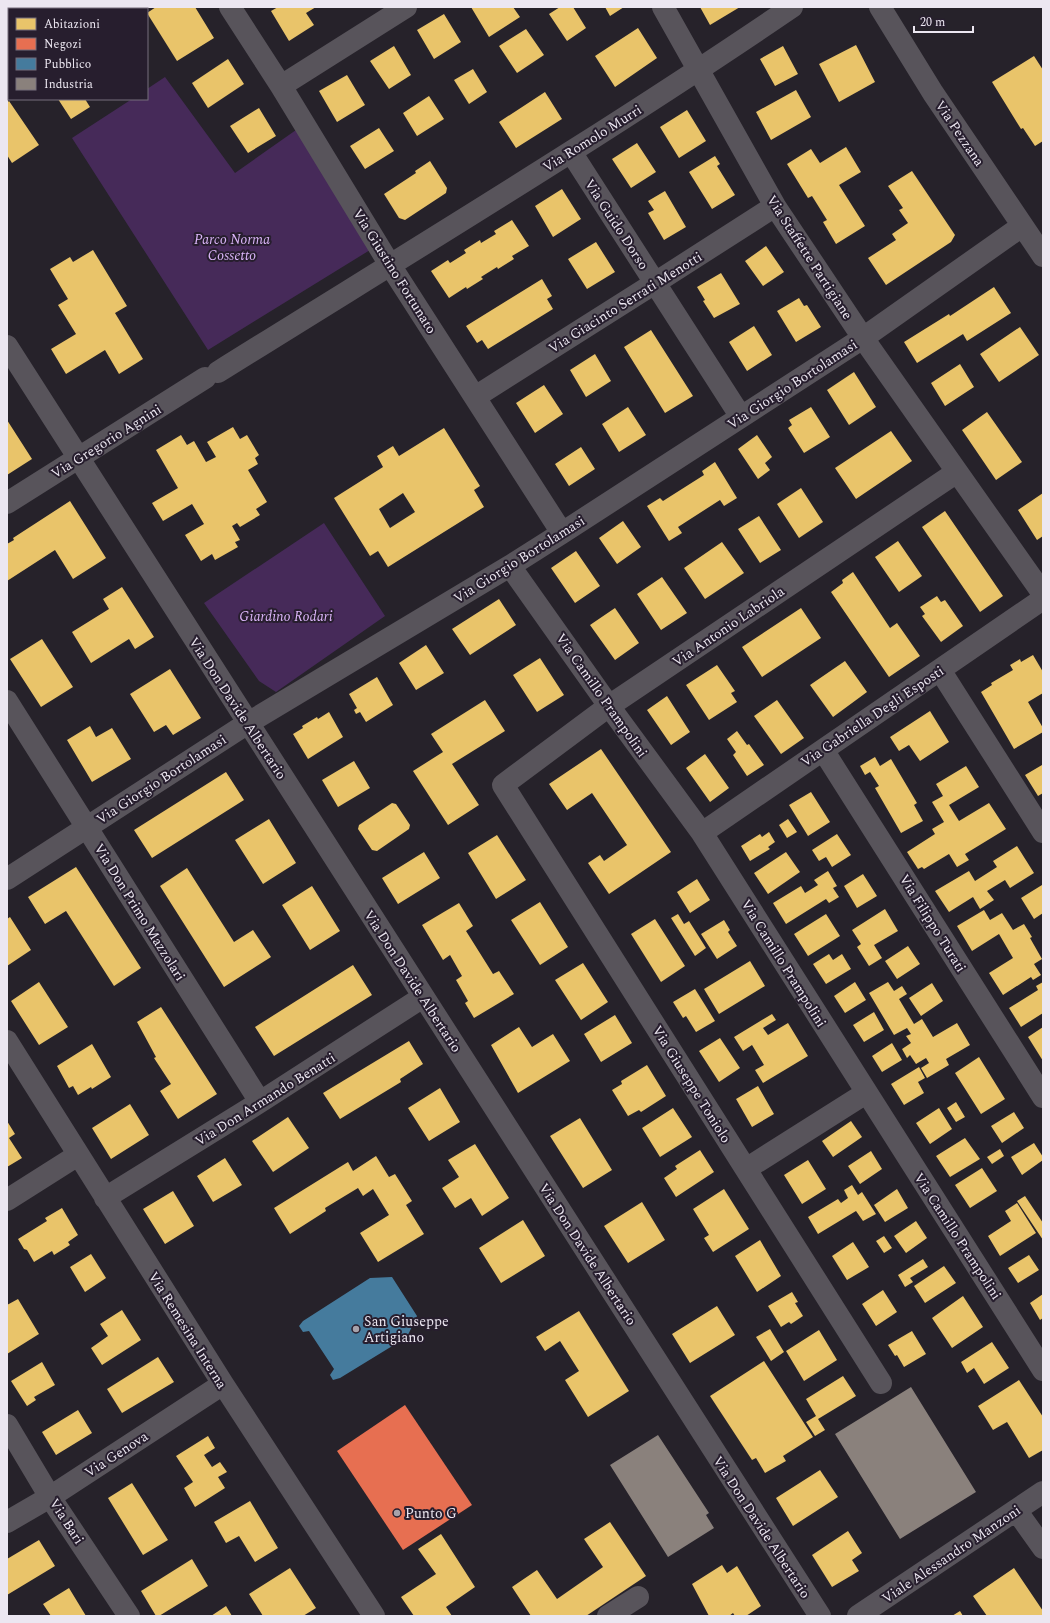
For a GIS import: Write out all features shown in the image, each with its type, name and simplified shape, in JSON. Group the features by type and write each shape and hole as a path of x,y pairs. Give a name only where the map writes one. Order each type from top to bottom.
{"street":[{"name":"Via Giustino Fortunato","path":"230,7 281,86 390,265 562,533"},
{"path":"281,86 406,7"},
{"name":"Via Staffette Partigiane","path":"663,7 775,206 863,338 1043,594"},
{"name":"Via Romolo Murri","path":"390,265 698,71 792,7"},
{"name":"Via Pezzana","path":"880,7 933,93 1043,256"},
{"name":"Via Guido Dorso","path":"571,152 741,417"},
{"name":"Via Giacinto Serrati Menotti","path":"475,397 655,284 775,206"},
{"name":"Via Giorgio Bortolamasi","path":"7,879 248,723 510,566 562,533 863,338 1022,226"},
{"name":"Via Gregorio Agnini","path":"7,503 390,265"},
{"name":"Via Don Davide Albertario","path":"7,346 820,1616"},
{"name":"Via Antonio Labriola","path":"503,785 609,706 957,472"},
{"name":"Via Camillo Prampolini","path":"510,566 609,706 702,833 1043,1370"},
{"name":"Via Gabriella Degli Esposti","path":"702,833 1043,599"},
{"path":"940,670 1043,832"},
{"name":"Via Don Primo Mazzolari","path":"7,701 260,1102"},
{"name":"Via Filippo Turati","path":"823,750 1043,1097"},
{"name":"Via Giuseppe Toniolo","path":"503,785 881,1383"},
{"name":"Via Don Armando Benatti","path":"105,1198 260,1102 423,997"},
{"name":"Via Remesina Interna","path":"7,1041 105,1198 371,1615"},
{"path":"746,1169 866,1093"},
{"path":"7,1200 78,1155"},
{"name":"Via Genova","path":"7,1522 50,1497 223,1384"},
{"name":"Via Bari","path":"7,1425 50,1497 129,1616"},
{"name":"Viale Alessandro Manzoni","path":"862,1615 1043,1492"},
{"path":"1016,1510 1043,1548"},
{"path":"608,1616 638,1597"}],"green space":[{"name":"Parco Norma Cossetto","path":"165,77 235,173 296,130 370,250 208,350 72,138 130,100 148,100 148,88"},
{"name":"Giardino Rodari","path":"324,523 385,616 276,692 259,681 204,603"}],"building: Abitazioni":[{"path":"7,7 19,7 8,8 7,25"},
{"path":"156,7 195,7 214,38 177,61 148,12"},
{"path":"278,7 316,7 306,13 314,25 289,41 271,11"},
{"path":"471,7 513,7 520,17 489,37"},
{"path":"560,7 573,7 586,28 567,41 549,14"},
{"path":"605,7 624,7 610,16"},
{"path":"700,7 740,7 710,25"},
{"path":"444,14 461,42 434,59 417,30"},
{"path":"638,28 657,58 615,87 595,56"},
{"path":"526,29 544,55 517,73 499,46"},
{"path":"856,45 875,82 839,102 819,64"},
{"path":"394,46 411,75 389,89 370,61"},
{"path":"783,46 798,74 775,86 760,59"},
{"path":"1034,56 1043,70 1043,141 1035,146 1023,128 1021,129 992,82"},
{"path":"228,59 244,84 208,108 192,83"},
{"path":"473,69 487,92 469,104 454,80"},
{"path":"347,75 365,105 337,122 319,91"},
{"path":"796,90 811,117 771,140 756,112"},
{"path":"545,92 562,119 516,148 499,122"},
{"path":"429,96 444,119 417,136 403,113"},
{"path":"59,100 86,100 90,107 71,119"},
{"path":"9,101 39,145 12,163 7,155 7,103"},
{"path":"259,108 276,136 248,153 230,126"},
{"path":"687,110 706,141 679,158 660,127"},
{"path":"379,128 394,151 365,169 350,146"},
{"path":"637,143 656,172 631,188 612,159"},
{"path":"846,147 861,172 839,185 865,226 836,244 823,222 827,220 812,196 808,198 787,164 811,149 820,163"},
{"path":"715,156 720,164 717,166 735,195 712,209 689,172"},
{"path":"430,161 447,188 446,193 405,220 399,218 384,194 416,173 415,171"},
{"path":"912,171 955,235 951,242 886,285 868,258 896,240 892,234 908,223 899,210 903,208 888,186"},
{"path":"562,189 581,219 553,237 535,206"},
{"path":"665,191 686,227 664,240 648,213 654,210 648,201"},
{"path":"512,220 529,246 512,256 514,259 498,269 497,267 481,277 483,279 467,289 466,287 449,298 431,271 448,260 450,263 466,253 464,250 480,240 481,243 496,234 494,231"},
{"path":"596,242 615,272 587,289 568,259"},
{"path":"766,246 784,272 763,286 745,261"},
{"path":"93,250 127,306 115,313 143,359 119,374 105,350 66,374 51,349 76,334 58,305 68,299 50,269 70,257 73,262"},
{"path":"721,273 740,304 714,318 703,301 705,300 697,287"},
{"path":"542,279 552,296 547,299 553,309 488,349 482,340 477,343 466,326"},
{"path":"994,287 1011,313 967,341 963,334 917,363 904,342 949,314 950,316"},
{"path":"799,298 804,306 807,305 821,327 796,342 777,311"},
{"path":"754,326 772,355 747,371 729,342"},
{"path":"1020,327 1039,355 999,382 980,354"},
{"path":"651,330 693,396 665,413 624,347"},
{"path":"595,354 611,381 586,397 570,370"},
{"path":"960,364 974,387 945,406 931,383"},
{"path":"854,372 876,407 849,425 827,390"},
{"path":"544,385 563,414 535,433 516,403"},
{"path":"628,407 646,435 619,452 602,424"},
{"path":"811,407 830,437 804,453 788,428 792,425 789,420"},
{"path":"987,412 1022,462 996,480 962,430"},
{"path":"7,420 32,459 7,475"},
{"path":"233,427 240,439 247,435 259,455 255,458 258,464 248,470 267,502 256,509 260,515 240,527 237,523 232,526 240,540 235,542 238,547 215,560 212,554 201,561 185,535 204,524 192,504 163,521 152,503 178,488 156,450 181,435 187,445 194,441 206,462 216,457 207,442"},
{"path":"444,428 480,486 474,490 484,507 388,567 378,551 370,556 334,498 383,467 377,456 393,446 399,456","holes":["403,493 415,512 390,528 379,509"]},
{"path":"891,431 912,461 856,499 835,468"},
{"path":"757,435 772,457 765,463 770,470 758,479 738,449"},
{"path":"581,447 595,469 569,486 555,464"},
{"path":"715,462 737,498 724,506 720,500 678,527 682,533 669,541 647,506 660,498 663,501 704,475 702,471"},
{"path":"801,488 823,522 799,538 777,504"},
{"path":"1043,493 1043,536 1037,540 1018,510"},
{"path":"70,501 106,558 73,579 55,550 7,581 7,544 14,540 13,538"},
{"path":"945,511 1003,596 980,612 922,527"},
{"path":"759,516 781,550 760,563 738,529"},
{"path":"623,521 641,547 617,564 599,538"},
{"path":"898,541 922,576 899,592 875,557"},
{"path":"722,542 744,573 705,599 684,568"},
{"path":"576,551 600,586 575,603 551,568"},
{"path":"853,572 890,628 897,623 920,656 889,677 831,592 843,583 842,580"},
{"path":"662,577 687,613 661,630 637,594"},
{"path":"122,587 154,637 135,649 129,639 91,663 72,632 109,609 103,599"},
{"path":"937,596 941,602 945,600 963,626 941,642 922,616 925,614 920,607"},
{"path":"499,599 516,625 470,655 452,629"},
{"path":"615,608 639,643 615,660 590,625"},
{"path":"801,608 821,638 762,677 742,647"},
{"path":"42,639 73,687 41,707 10,659"},
{"path":"426,645 444,673 416,690 399,663"},
{"path":"1033,655 1043,672 1043,693 1028,702 1043,728 1043,732 1014,749 981,692 992,685 991,683 1013,670 1010,665 1020,659 1021,662"},
{"path":"540,658 564,695 537,712 513,675"},
{"path":"845,661 867,692 833,717 810,685"},
{"path":"717,665 735,691 731,693 737,702 709,720 686,685"},
{"path":"170,669 201,718 173,735 166,725 154,732 130,694"},
{"path":"377,677 393,705 366,722 360,712 356,714 354,710 357,708 349,694"},
{"path":"667,696 690,732 671,745 647,710"},
{"path":"485,700 505,731 452,764 479,805 448,825 413,771 443,752 431,734"},
{"path":"777,700 804,738 781,754 754,716"},
{"path":"930,711 949,742 920,761 909,745 899,751 890,737"},
{"path":"329,712 343,737 308,759 293,734 303,728 302,726"},
{"path":"90,726 96,737 112,728 131,759 92,782 67,740"},
{"path":"737,731 747,745 749,744 764,765 747,776 733,755 736,752 727,739"},
{"path":"601,749 671,852 609,894 588,863 600,855 604,861 627,845 592,793 567,810 549,784"},
{"path":"705,754 729,788 710,802 686,768"},
{"path":"875,757 880,766 891,759 917,803 914,805 923,821 901,833 875,788 879,786 870,772 865,775 860,766"},
{"path":"354,761 370,788 338,807 322,780"},
{"path":"1042,765 1043,793 1038,796 1025,775"},
{"path":"966,766 979,787 949,805 959,821 989,803 1006,829 965,854 969,860 957,867 949,854 924,869 922,867 918,869 907,852 935,834 932,829 944,822 932,802 943,796 936,784"},
{"path":"226,772 244,800 152,858 134,830"},
{"path":"811,792 830,822 808,836 789,805"},
{"path":"392,803 396,804 410,825 409,829 377,851 372,850 358,829 359,825"},
{"path":"269,819 296,863 263,884 235,840"},
{"path":"788,819 797,832 787,838 779,825"},
{"path":"769,832 775,842 768,847 770,849 750,861 741,846 760,834 762,837"},
{"path":"837,834 851,855 832,867 826,857 819,861 812,850"},
{"path":"497,835 526,880 496,899 468,853"},
{"path":"1017,846 1034,873 1010,888 1005,880 987,891 994,900 980,909 973,897 949,912 935,891 969,871 975,881 997,867 993,861"},
{"path":"424,852 440,878 398,904 382,878"},
{"path":"786,852 800,872 768,894 754,873"},
{"path":"76,867 141,968 114,986 66,911 45,924 28,897"},
{"path":"187,868 234,942 253,930 271,957 224,987 160,886"},
{"path":"828,871 837,886 833,888 839,897 829,903 826,899 786,924 773,903 801,886 805,893 818,885 814,880"},
{"path":"863,874 877,896 857,908 844,886"},
{"path":"697,879 710,900 690,913 677,892"},
{"path":"1042,885 1043,913 1034,919 1021,898"},
{"path":"312,886 340,931 310,950 282,905"},
{"path":"540,902 568,947 540,965 511,920"},
{"path":"459,903 473,926 466,931 493,974 499,971 514,994 474,1018 465,1003 468,1001 456,980 462,976 450,955 443,960 422,925"},
{"path":"885,909 898,931 874,945 882,958 869,966 857,947 861,944 852,930"},
{"path":"984,910 990,920 1002,913 1013,930 1024,924 1042,959 1034,964 1041,975 1033,980 1031,977 1003,995 989,973 1013,958 999,934 972,951 957,926"},
{"path":"678,914 684,924 689,921 706,948 695,956 671,918"},
{"path":"826,914 840,936 808,956 794,934"},
{"path":"10,917 31,950 7,966 7,919"},
{"path":"655,919 685,966 661,982 631,934"},
{"path":"724,920 730,930 728,932 737,946 717,959 701,934"},
{"path":"908,946 920,964 897,979 885,961"},
{"path":"829,954 833,960 842,954 851,969 826,984 813,964"},
{"path":"750,961 765,986 719,1014 704,989"},
{"path":"583,963 608,1002 581,1020 555,980"},
{"path":"353,965 372,995 274,1056 255,1027"},
{"path":"39,982 68,1027 39,1045 11,1001"},
{"path":"855,982 866,1000 845,1013 834,996"},
{"path":"888,982 894,991 902,986 907,994 899,999 914,1024 922,1019 933,1037 957,1023 970,1045 946,1059 949,1065 927,1078 921,1068 929,1063 926,1058 916,1064 910,1055 907,1058 902,1049 911,1043 906,1036 911,1034 907,1028 894,1035 869,993"},
{"path":"1043,982 1043,1013 1021,1027 1009,1008 1038,990 1036,986"},
{"path":"932,983 943,1001 921,1016 909,998"},
{"path":"695,989 715,1021 696,1032 686,1016 683,1018 673,1002"},
{"path":"161,1007 217,1094 178,1119 160,1091 171,1084 154,1058 156,1057 137,1022"},
{"path":"874,1012 884,1030 864,1042 853,1025"},
{"path":"772,1014 776,1020 763,1028 768,1035 788,1023 808,1056 763,1083 755,1070 764,1065 752,1045 743,1051 734,1037"},
{"path":"615,1015 632,1043 601,1062 584,1034"},
{"path":"519,1027 532,1047 553,1034 570,1061 518,1093 491,1045"},
{"path":"1043,1027 1043,1061 1028,1037"},
{"path":"720,1038 740,1068 719,1082 699,1051"},
{"path":"409,1041 423,1064 400,1079 401,1082 340,1119 323,1093"},
{"path":"892,1043 902,1060 882,1072 872,1056"},
{"path":"92,1044 111,1077 92,1089 91,1087 78,1095 73,1086 69,1088 57,1066"},
{"path":"979,1057 1005,1099 981,1114 955,1073"},
{"path":"647,1065 666,1096 641,1112 639,1110 628,1116 612,1090 622,1084 621,1081"},
{"path":"919,1067 925,1078 918,1082 924,1093 904,1105 891,1084"},
{"path":"758,1086 774,1114 752,1127 736,1099"},
{"path":"440,1088 460,1122 429,1141 408,1108"},
{"path":"956,1102 965,1117 956,1122 947,1108"},
{"path":"130,1104 149,1135 111,1159 92,1128"},
{"path":"673,1108 692,1137 660,1157 642,1128"},
{"path":"939,1108 952,1129 930,1144 916,1123"},
{"path":"1014,1112 1024,1128 1002,1143 991,1126"},
{"path":"288,1117 309,1148 273,1172 252,1141"},
{"path":"580,1118 612,1170 583,1188 550,1136"},
{"path":"7,1121 15,1134 9,1138 22,1158 7,1167"},
{"path":"851,1121 862,1137 833,1157 822,1141"},
{"path":"965,1138 980,1159 950,1177 936,1156"},
{"path":"1034,1143 1043,1157 1043,1160 1022,1175 1011,1157"},
{"path":"475,1144 509,1198 482,1216 471,1198 455,1208 442,1188 459,1177 448,1160"},
{"path":"1000,1149 1004,1156 992,1164 987,1157"},
{"path":"700,1150 714,1172 676,1197 664,1178 677,1169 675,1166"},
{"path":"871,1151 882,1169 860,1184 848,1166"},
{"path":"376,1156 389,1177 395,1174 412,1201 406,1205 424,1234 378,1262 360,1233 389,1215 373,1189 363,1196 358,1188 325,1208 326,1211 290,1234 274,1208 348,1162 353,1171"},
{"path":"225,1158 242,1185 213,1202 197,1176"},
{"path":"808,1160 826,1189 802,1204 784,1175"},
{"path":"982,1168 997,1191 970,1208 955,1185"},
{"path":"852,1185 858,1195 862,1192 876,1214 863,1221 856,1211 818,1234 808,1217 838,1199 841,1203 848,1198 844,1190"},
{"path":"724,1189 749,1229 713,1252 704,1238 709,1235 693,1209"},
{"path":"897,1189 908,1208 885,1222 874,1205"},
{"path":"173,1191 194,1226 165,1244 143,1209"},
{"path":"1025,1196 1043,1223 1043,1240 1017,1201"},
{"path":"642,1202 665,1240 628,1263 604,1226"},
{"path":"1017,1203 1036,1233 1000,1256 988,1236 1011,1221 1005,1211"},
{"path":"62,1208 78,1235 68,1242 70,1245 54,1255 52,1251 34,1262 18,1239 47,1221 45,1218"},
{"path":"523,1220 545,1256 501,1283 479,1248"},
{"path":"916,1221 927,1238 906,1253 894,1236"},
{"path":"884,1236 892,1248 884,1253 876,1241"},
{"path":"760,1240 781,1276 757,1292 735,1256"},
{"path":"853,1242 869,1267 847,1280 832,1256"},
{"path":"91,1254 106,1278 85,1292 70,1267"},
{"path":"1029,1255 1039,1270 1018,1283 1008,1268"},
{"path":"923,1259 928,1267 910,1278 913,1282 905,1287 898,1275"},
{"path":"944,1266 956,1283 925,1303 914,1286"},
{"path":"883,1290 897,1312 876,1326 862,1304"},
{"path":"792,1292 798,1302 795,1303 803,1316 791,1324 789,1322 781,1327 768,1306"},
{"path":"1043,1294 1043,1318 1040,1320 1030,1303"},
{"path":"963,1296 983,1327 952,1348 932,1318"},
{"path":"18,1299 39,1334 7,1354 7,1305"},
{"path":"384,1301 393,1315 380,1322 372,1308"},
{"path":"717,1306 735,1335 690,1363 672,1334"},
{"path":"122,1310 141,1340 102,1365 91,1348 108,1336 100,1324"},
{"path":"579,1311 629,1391 588,1417 565,1380 579,1371 560,1341 545,1351 536,1337"},
{"path":"770,1329 784,1352 771,1361 756,1337"},
{"path":"819,1330 837,1360 804,1381 786,1351"},
{"path":"912,1331 926,1354 904,1367 897,1355 895,1356 888,1345"},
{"path":"992,1342 1009,1368 984,1384 974,1368 967,1373 961,1362"},
{"path":"158,1357 174,1382 122,1413 107,1389"},
{"path":"764,1361 813,1437 783,1456 786,1461 765,1473 756,1458 752,1460 710,1396"},
{"path":"42,1362 55,1385 34,1397 36,1400 27,1406 11,1381"},
{"path":"843,1376 856,1396 818,1419 825,1430 815,1436 806,1422 816,1416 806,1399"},
{"path":"1019,1380 1043,1417 1043,1450 1029,1458 1007,1422 993,1430 978,1406"},
{"path":"78,1410 92,1433 56,1455 42,1432"},
{"path":"208,1436 215,1448 204,1455 212,1467 220,1462 227,1472 218,1477 225,1488 195,1507 184,1488 193,1482 176,1456"},
{"path":"820,1470 838,1497 793,1526 776,1498"},
{"path":"132,1483 168,1540 143,1555 108,1498"},
{"path":"250,1501 278,1548 255,1562 239,1536 226,1543 214,1522"},
{"path":"610,1522 646,1576 586,1616 531,1616 512,1587 537,1570 557,1599 603,1567 584,1539"},
{"path":"848,1531 862,1553 852,1560 859,1571 832,1587 812,1555"},
{"path":"441,1534 475,1587 446,1607 452,1616 414,1616 401,1597 436,1574 418,1549"},
{"path":"39,1540 55,1566 7,1595 7,1559"},
{"path":"192,1559 208,1586 159,1616 156,1616 141,1591"},
{"path":"722,1565 727,1573 737,1566 761,1606 746,1616 735,1616 733,1613 729,1616 709,1616 692,1584"},
{"path":"290,1568 316,1608 303,1616 263,1616 249,1594"},
{"path":"1014,1568 1043,1611 1043,1616 987,1616 973,1596"},
{"path":"69,1588 86,1616 51,1616 43,1604"},
{"path":"226,1606 232,1616 211,1616"},
{"path":"960,1611 963,1616 952,1616"}],"building: Negozi":[{"path":"405,1405 472,1505 403,1550 337,1451"}],"building: Pubblico":[{"name":"San Giuseppe Artigiano","path":"392,1277 417,1316 407,1337 340,1378 333,1380 330,1375 334,1369 309,1331 303,1332 299,1326 303,1321 370,1278"}],"building: Industria":[{"path":"911,1387 976,1492 900,1539 835,1434"},
{"path":"658,1435 709,1513 706,1515 714,1528 668,1557 610,1465"}],"place":[{"name":"San Giuseppe Artigiano","path":"356,1329"},
{"name":"Punto G","path":"397,1513"}]}
